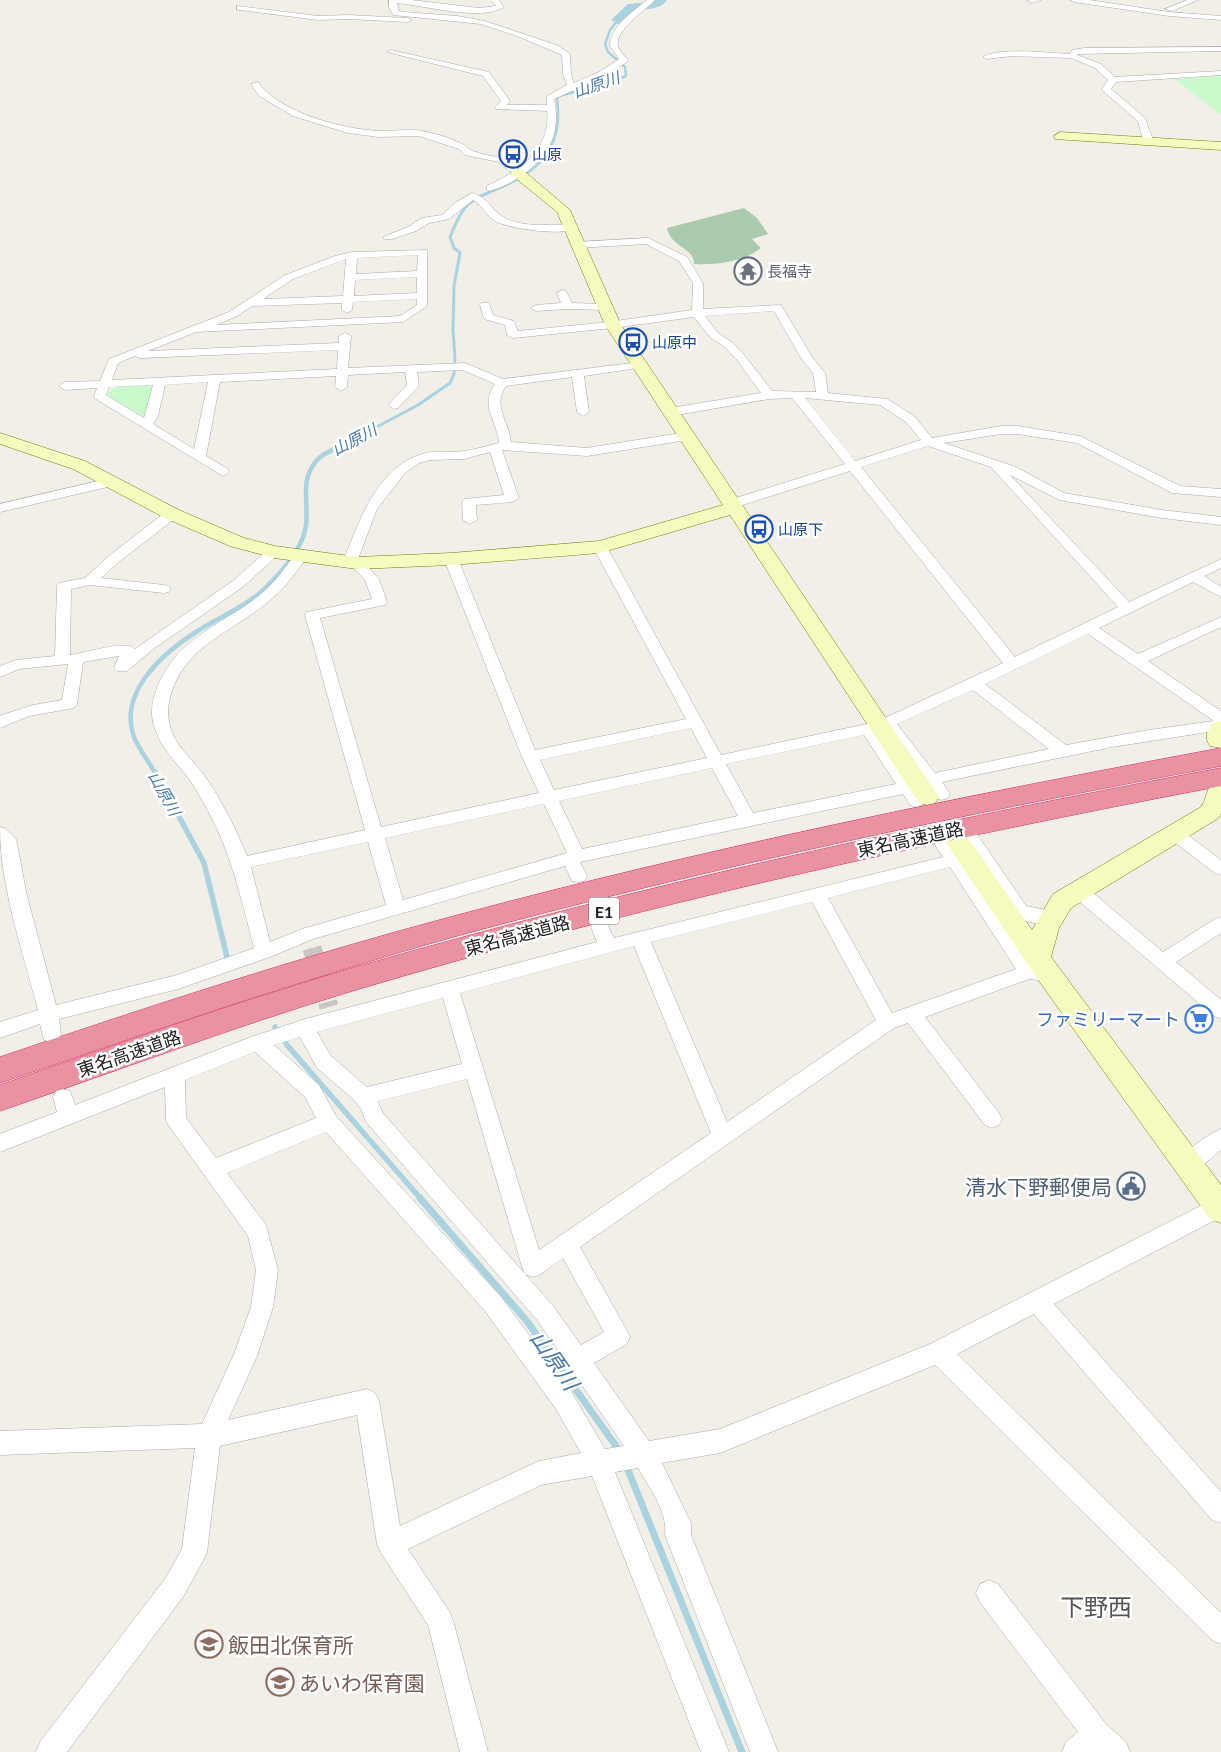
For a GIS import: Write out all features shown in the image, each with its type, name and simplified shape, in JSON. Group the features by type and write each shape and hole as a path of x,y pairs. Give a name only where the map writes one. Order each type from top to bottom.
{"highway":[{"name":"東名高速道路","path":"0,1070 50,1052 343,958 539,904 705,862 912,816 1220,738"},
{"name":"東名高速道路","path":"0,1098 217,1023 360,978 549,925 717,882 924,835 1220,793"}],"street":[{"path":"495,0 500,7 482,10 442,8 394,0 393,7 396,13 423,17 457,18 487,23 556,48 566,54 568,74 572,88"},
{"path":"490,188 521,176 545,147 552,108 550,98 554,93 572,88 606,72 615,64 624,60 615,48 615,36 629,19 651,0"},
{"path":"1031,1 1037,0"},
{"path":"1074,0 1156,12 1221,18"},
{"path":"1156,12 1194,1 1203,4"},
{"path":"1212,7 1221,11"},
{"path":"240,8 318,18 348,17 411,20 423,17"},
{"path":"1203,16 1221,11"},
{"path":"1072,56 1075,52 1084,50 1221,48"},
{"path":"391,52 486,74 506,101 499,107 552,108"},
{"path":"987,57 1012,54 1072,56 1098,66 1113,80 1221,73"},
{"path":"1113,80 1106,89 1142,120 1148,140"},
{"path":"255,84 262,94 296,114 348,130 379,134 419,133 447,140 462,147 468,154 502,160 563,210 569,228 613,324 878,726 925,792"},
{"path":"1060,136 1221,146"},
{"path":"388,236 412,229 426,220 444,217 472,196 483,200 498,218 508,223 525,226 569,228"},
{"path":"577,245 648,241 683,259 698,283 697,313 714,335 729,345 742,358 769,395"},
{"path":"195,329 403,319 422,306 423,252 338,258 289,278 234,314 113,360 100,396 223,472"},
{"path":"341,387 352,256"},
{"path":"350,277 423,274"},
{"path":"562,293 568,306"},
{"path":"250,303 422,296"},
{"path":"485,305 488,317 510,323 513,335 697,313 777,307 807,358 819,374 822,396"},
{"path":"536,308 568,306 604,307"},
{"path":"125,356 344,346"},
{"path":"65,386 465,366 502,383 640,365"},
{"path":"394,405 413,386 411,370"},
{"path":"577,372 582,388 583,412"},
{"path":"199,457 216,379"},
{"path":"147,424 152,416 160,382"},
{"path":"470,520 469,502 512,498 500,446 505,434 492,401 493,393 502,383"},
{"path":"795,394 1012,664"},
{"path":"672,412 769,395 795,394 883,402 910,419 924,433 928,442 1011,470 1060,496 1162,514 1221,521"},
{"path":"0,438 79,465 172,514 237,542 274,552 354,562 451,559 600,547 928,442 1001,430 1017,430 1080,440 1177,490 1221,493"},
{"path":"354,562 371,508 400,470 415,460 429,456 464,455 500,446 587,452 687,436"},
{"path":"993,464 1127,608"},
{"path":"0,508 111,482"},
{"path":"90,581 115,558 172,514"},
{"path":"600,547 748,819"},
{"path":"0,672 16,665 69,660 87,655 128,650 122,668 147,647 239,583 274,552"},
{"path":"264,952 241,863 205,790 177,756 167,740 160,722 160,708 169,680 181,660 200,641 272,592 301,556"},
{"path":"451,559 530,757 574,857 578,876"},
{"path":"354,562 372,579 380,602 312,615 396,908"},
{"path":"241,863 878,726 974,683 1221,563"},
{"path":"1194,576 1221,593"},
{"path":"0,723 12,716 34,709 69,704 69,660 64,586 90,581 133,584 164,589"},
{"path":"129,599 133,584"},
{"path":"1137,660 1221,621"},
{"path":"1088,627 1221,718"},
{"path":"974,683 1064,752"},
{"path":"530,757 696,722"},
{"path":"0,1030 48,1014 178,982 264,952 310,941 396,908 574,857 748,819 925,792 1064,752 1197,727 1220,738"},
{"path":"1038,968 1046,927 1062,901 1209,813 1220,793"},
{"path":"0,833 7,839 18,896 48,1014 51,1034"},
{"path":"1175,834 1221,869"},
{"path":"957,846 1020,912 1027,915 1051,917"},
{"path":"0,1143 66,1107 175,1075 300,1029 330,1013 450,990 608,946 817,894 957,846"},
{"path":"390,1544 539,1473 720,1441 938,1352 1220,1208 1188,1162 1038,968 957,846"},
{"path":"1079,891 1221,1011"},
{"path":"817,894 887,1023"},
{"path":"1162,962 1221,924"},
{"path":"600,928 608,946"},
{"path":"640,939 723,1136"},
{"path":"524,1273 887,1023 1038,968"},
{"path":"450,990 473,1069 524,1273 545,1313 578,1359 639,1455 660,1482 679,1523 678,1535 764,1752"},
{"path":"912,1014 992,1119"},
{"path":"300,1029 324,1062 363,1096 372,1108 373,1116 524,1273"},
{"path":"264,1041 312,1091 330,1122 494,1304 564,1401 604,1461 715,1752"},
{"path":"363,1096 473,1069"},
{"path":"50,1752 174,1588 194,1552 209,1436 245,1356 262,1307 267,1270 258,1232 176,1120 175,1075"},
{"path":"212,1169 330,1122"},
{"path":"1188,1162 1221,1138"},
{"path":"567,1244 619,1336 578,1359"},
{"path":"1037,1301 1221,1511"},
{"path":"938,1352 1221,1631"},
{"path":"0,1443 209,1436 368,1401 390,1544 440,1620 474,1752"},
{"path":"989,1593 1096,1734 1116,1752"},
{"path":"1076,1752 1096,1734"}],"green space":[{"path":"1221,76 1221,115 1175,79"},
{"path":"744,208 757,218 768,234 752,239 761,248 746,257 721,263 694,264 690,254 669,235 667,228"},
{"path":"150,385 154,387 147,415 143,416 107,395 114,388 120,386"}],"waterway":[{"name":"山原川","path":"618,20 633,7 653,6 661,0"},
{"name":"山原川","path":"485,194 517,180 531,171 542,160 556,134 558,118 557,99 559,96 605,84 626,76 625,67 608,52 605,44 610,30 618,20"},
{"name":"山原川","path":"342,445 418,405 450,383 454,374 455,359 453,330 454,286 460,253 454,248 450,237 463,210 473,200 488,193"},
{"name":"山原川","path":"155,773 133,734 131,718 133,703 139,688 147,675 170,651 196,632 237,609 260,593 286,566 297,549 305,530 307,516 306,483 311,468 322,455 342,445"},
{"name":"山原川","path":"155,772 204,863 227,957"},
{"name":"山原川","path":"275,1027 287,1045 421,1199"},
{"name":"山原川","path":"420,1198 526,1320 621,1453"},
{"name":"山原川","path":"626,1465 742,1752"}],"tunnel":[{"path":"312,948 329,1007"}],"place":[{"name":"山原","path":"513,154"},
{"name":"長福寺","path":"748,271"},
{"name":"山原中","path":"633,342"},
{"name":"山原下","path":"759,529"},
{"name":"ファミリーマート","path":"1199,1019"},
{"name":"清水下野郵便局","path":"1131,1186"},
{"name":"飯田北保育所","path":"209,1644"},
{"name":"あいわ保育園","path":"280,1682"}],"district":[{"name":"下野西","path":"1096,1606"}]}
